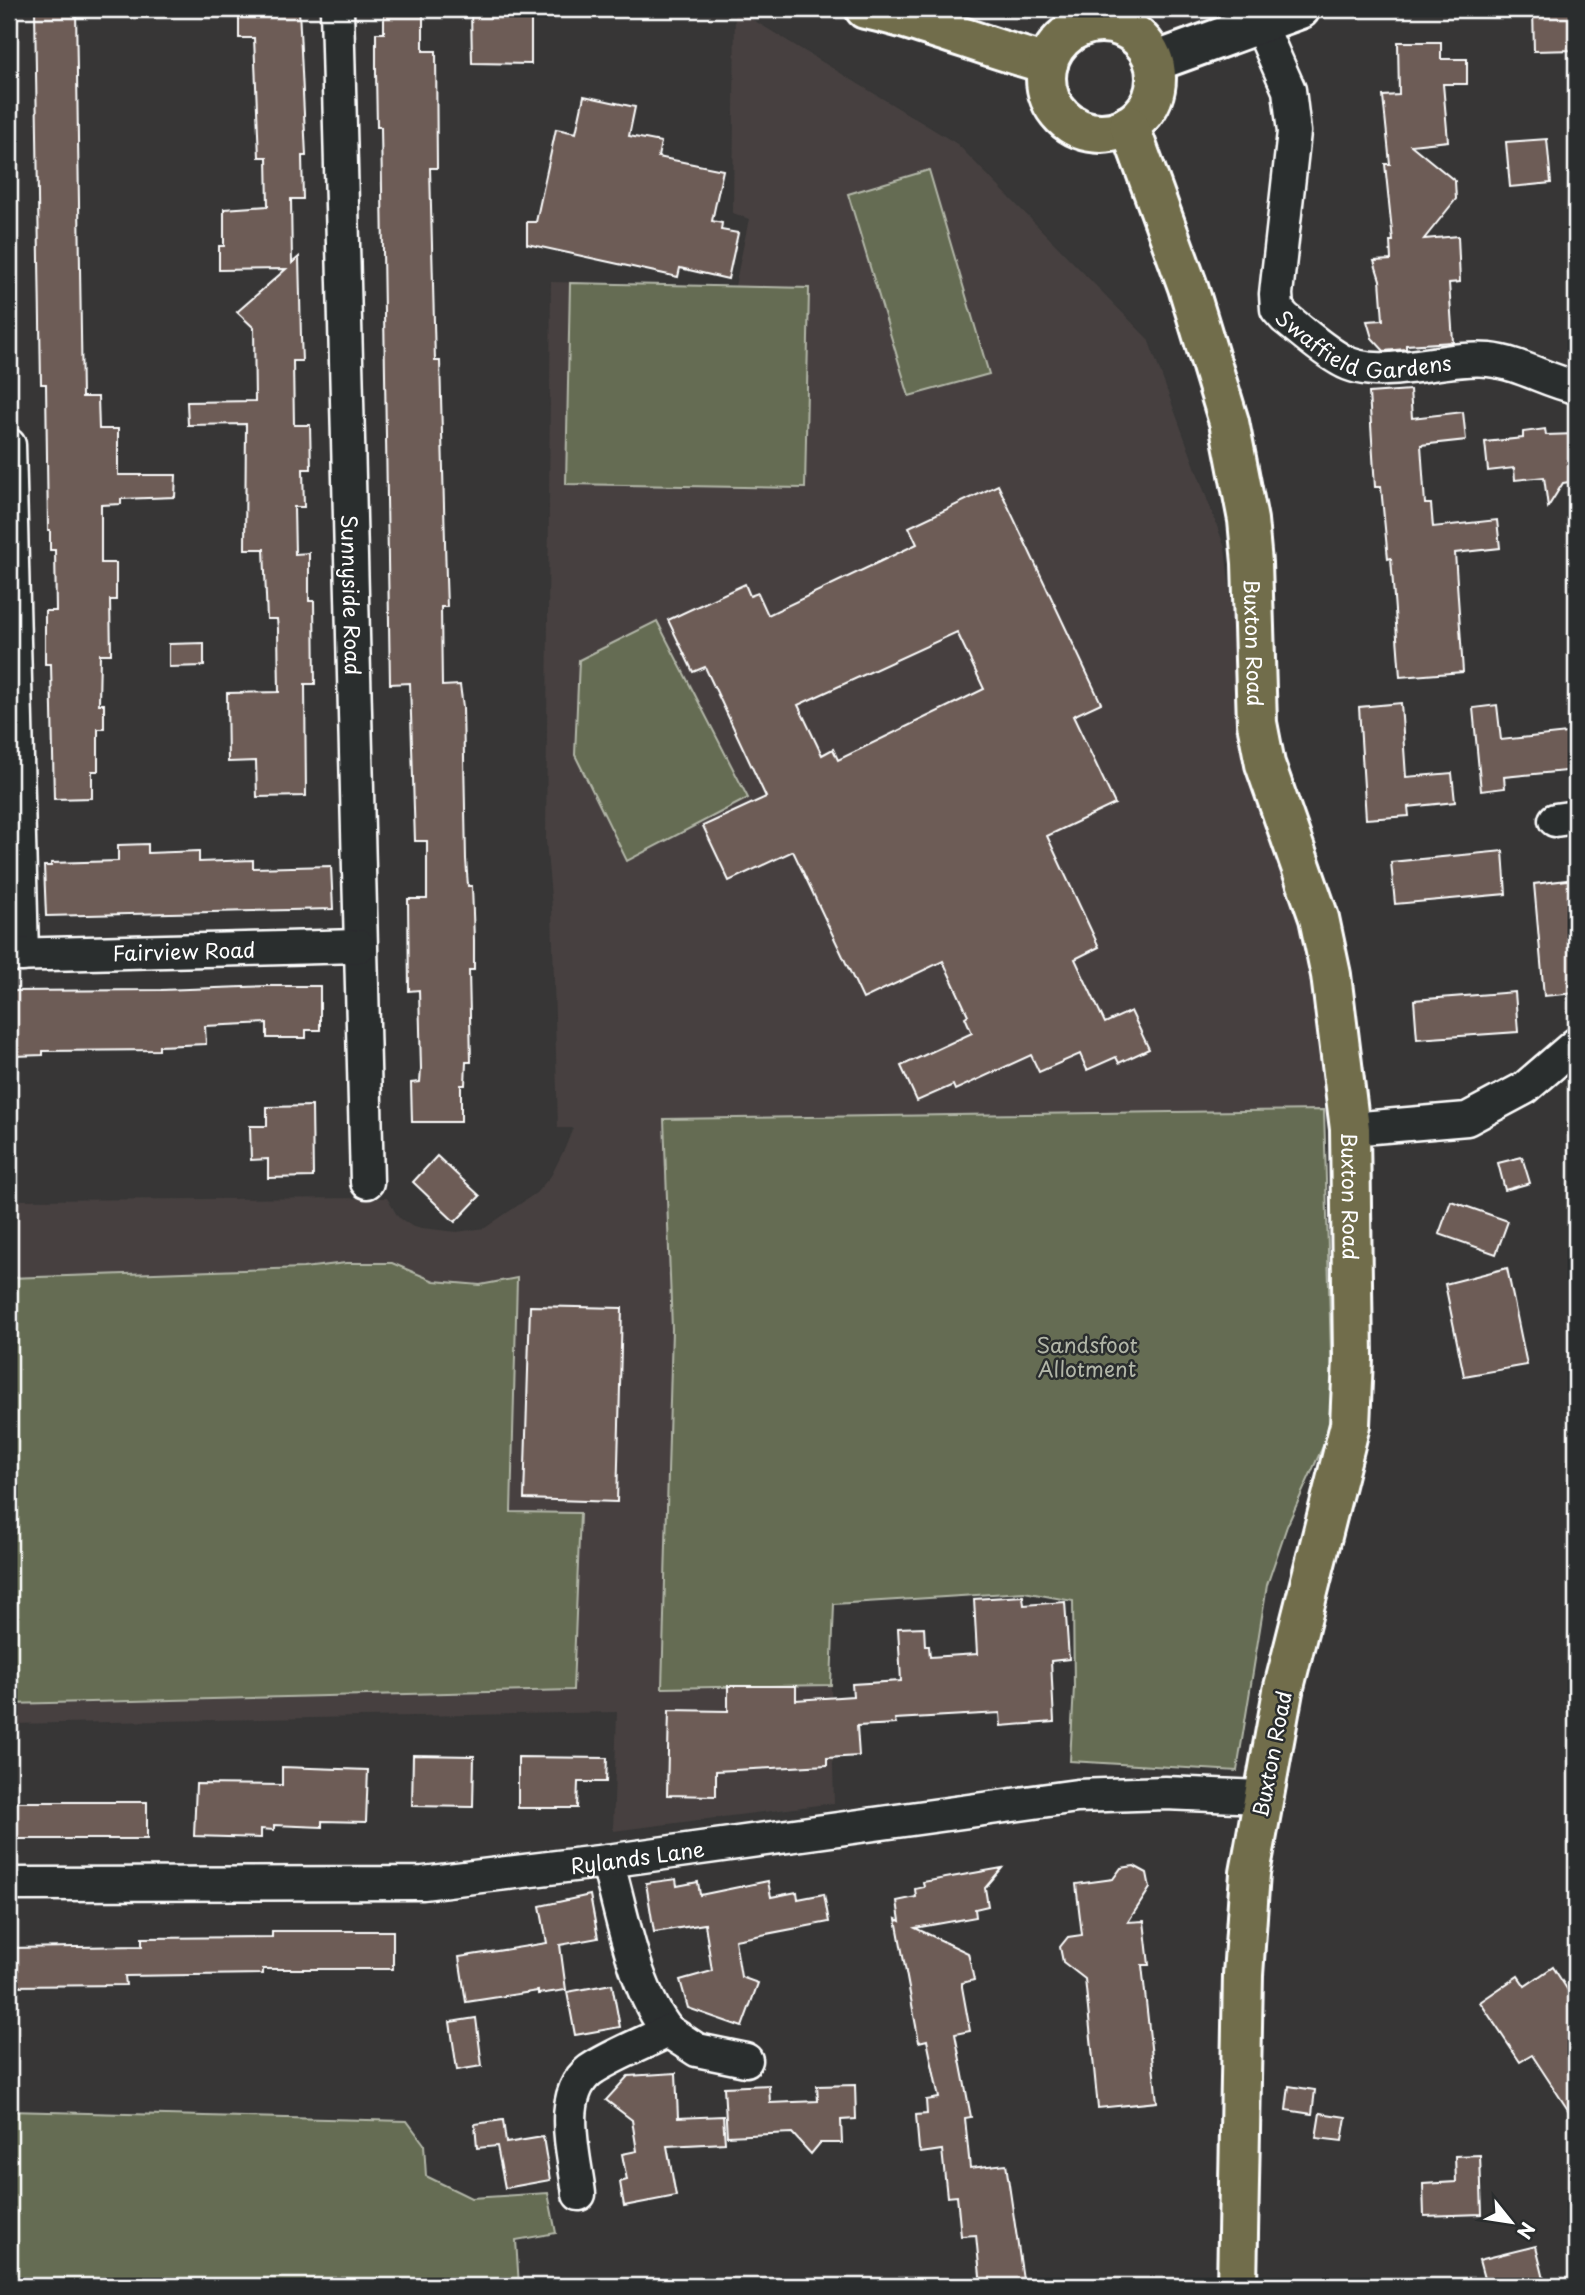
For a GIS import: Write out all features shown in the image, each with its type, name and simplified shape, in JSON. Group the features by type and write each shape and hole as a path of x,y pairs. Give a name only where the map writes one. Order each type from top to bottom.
{"highway":[{"path":"865,9 929,25 1002,52 1048,64"},
{"path":"1101,16 1135,34 1147,47 1154,62 1156,77 1152,98 1141,116 1112,132 1094,132 1076,127 1062,116 1051,100 1046,83 1048,64 1062,39 1101,16"},
{"name":"Buxton Road","path":"1129,125 1188,286 1229,422 1248,520 1252,563 1256,723 1265,764 1321,930 1331,975 1350,1129 1353,1359 1350,1425 1283,1691 1250,1872 1244,1963 1237,2286"}],"main road":[{"path":"1154,62 1300,9"}],"street":[{"name":"Sunnyside Road","path":"337,9 367,1182"},
{"name":"Swaffield Gardens","path":"1260,23 1289,90 1294,132 1276,294 1278,309 1285,318 1342,361 1357,367 1374,370 1464,359 1492,360 1576,387"},
{"path":"9,445 15,955"},
{"name":"Fairview Road","path":"15,955 359,947"},
{"path":"1350,1129 1467,1119 1525,1088 1576,1044"},
{"name":"Rylands Lane","path":"9,1884 394,1884 607,1861 1077,1796 1165,1793 1262,1797"},
{"path":"607,1861 650,2006 668,2031 697,2050 746,2060"},
{"path":"579,2194 570,2111 577,2082 592,2068 668,2031"}],"shaded area":[{"path":"735,9 957,144 1148,339 1225,548 1246,727 1315,978 1324,1110 664,1119 672,1329 663,1688 831,1685 834,1803 613,1831 617,1712 9,1724 9,1200 387,1198 398,1217 413,1227 457,1232 485,1228 536,1193 551,1176 565,1148 573,1128 558,1128 552,908 546,841 551,282 735,286 749,219 733,213"}],"green space":[{"path":"929,170 989,374 909,396 848,194"},
{"path":"570,283 809,288 805,488 566,484"},
{"path":"657,621 748,798 627,861 575,755 579,660"},
{"name":"Sandsfoot Allotment","path":"1324,1110 1333,1424 1287,1526 1267,1585 1237,1771 1070,1761 1074,1687 1073,1601 1024,1592 834,1604 831,1685 662,1688 672,1329 664,1119"},
{"path":"346,1263 392,1263 434,1281 480,1285 517,1278 511,1512 580,1513 573,1690 9,1704 9,1278 303,1268"},
{"path":"9,2111 407,2121 424,2144 426,2176 471,2198 548,2193 556,2233 516,2240 519,2286 9,2286"}],"building":[{"path":"35,9 76,9 82,397 98,397 99,429 118,429 118,475 176,475 175,497 121,499 121,504 101,505 101,563 116,563 116,600 110,600 111,654 100,654 99,704 104,704 104,729 98,729 98,771 92,771 92,798 54,799 51,664 45,664 45,611 56,611 55,550 50,550 48,530 46,384 41,384"},
{"path":"239,9 299,9 306,156 302,156 303,199 291,199 292,263 299,257 302,361 293,361 294,425 310,425 311,469 303,469 304,507 294,507 295,554 309,553 309,601 314,601 315,684 305,684 306,796 257,797 256,761 228,762 227,693 279,692 277,619 267,619 264,549 245,549 246,424 188,425 187,402 255,401 254,328 237,312 286,269 219,270 219,246 224,246 224,209 268,206 267,157 259,157 254,38 239,38"},
{"path":"384,9 423,9 423,51 436,51 437,168 430,168 435,361 440,361 447,607 441,607 442,686 460,685 463,707 466,859 468,886 472,886 474,940 474,970 469,970 471,1062 466,1062 465,1085 461,1085 461,1122 412,1122 411,1083 420,1082 421,1069 419,990 409,991 408,899 427,899 427,841 415,841 410,683 390,684 381,127 377,127 376,73 376,33 384,33"},
{"path":"471,9 531,9 531,64 472,63"},
{"path":"1533,9 1576,9 1576,50 1534,51"},
{"path":"1398,42 1441,42 1441,59 1467,59 1467,84 1443,84 1448,141 1411,145 1455,181 1456,199 1424,239 1458,236 1460,282 1449,283 1453,342 1406,345 1406,349 1384,351 1372,338 1367,321 1383,320 1380,280 1374,261 1391,260 1390,241 1393,241 1385,164 1390,164 1383,96 1399,95"},
{"path":"584,96 635,107 629,136 661,142 658,157 723,170 712,221 722,223 721,230 738,233 728,279 680,268 678,277 527,244 527,222 536,222 556,129 576,133"},
{"path":"1547,139 1551,183 1510,187 1506,142"},
{"path":"1410,390 1412,418 1463,412 1466,440 1421,445 1425,504 1431,504 1433,527 1497,520 1500,548 1455,553 1463,672 1400,677 1391,558 1388,559 1381,487 1375,487 1369,393"},
{"path":"1545,429 1546,435 1576,434 1576,481 1563,483 1548,507 1544,477 1515,480 1514,468 1488,471 1485,442 1523,438 1523,432"},
{"path":"998,485 1101,703 1073,716 1115,804 1047,836 1099,947 1075,959 1105,1023 1131,1011 1149,1049 1119,1063 1116,1057 1087,1070 1080,1054 1039,1072 1031,1055 955,1090 953,1085 917,1101 901,1066 972,1033 965,1017 968,1015 943,961 863,999 793,851 729,881 703,826 766,797 705,667 693,672 668,620 745,584 750,596 758,593 768,615 917,544 909,527","holes":["957,632 984,689 838,760 833,749 822,755 798,705"]},
{"path":"204,643 204,666 169,667 169,644"},
{"path":"1401,703 1406,777 1452,773 1455,802 1408,807 1409,816 1366,819 1359,707"},
{"path":"1497,705 1501,740 1576,732 1576,770 1504,777 1505,788 1481,791 1473,708"},
{"path":"148,844 148,853 199,851 199,862 253,860 253,868 331,866 333,909 46,916 44,866 51,866 51,863 118,861 118,845"},
{"path":"1503,851 1506,894 1395,904 1391,862"},
{"path":"1576,879 1576,993 1544,996 1534,884"},
{"path":"320,986 320,1030 306,1030 306,1038 267,1038 267,1023 205,1026 206,1044 159,1046 159,1050 43,1051 43,1055 15,1056 15,1031 9,1031 9,991"},
{"path":"1515,992 1518,1032 1417,1039 1414,1000"},
{"path":"312,1106 313,1177 268,1178 268,1159 251,1160 250,1126 267,1126 267,1107"},
{"path":"437,1156 480,1196 455,1222 413,1182"},
{"path":"1522,1157 1530,1183 1505,1190 1498,1163"},
{"path":"1451,1201 1508,1221 1496,1254 1439,1234"},
{"path":"1507,1268 1527,1365 1464,1376 1445,1284"},
{"path":"530,1306 622,1308 617,1502 524,1499"},
{"path":"1023,1596 1024,1605 1065,1602 1069,1659 1051,1661 1054,1722 1001,1726 1000,1713 895,1719 896,1724 857,1726 859,1756 827,1758 827,1765 716,1771 716,1796 667,1795 669,1710 728,1711 728,1686 796,1686 796,1700 853,1696 852,1684 901,1681 898,1628 924,1627 925,1646 929,1646 930,1657 977,1654 974,1599"},
{"path":"413,1755 474,1756 473,1807 412,1806"},
{"path":"518,1757 607,1758 606,1782 578,1782 577,1808 518,1808"},
{"path":"282,1767 368,1770 366,1822 322,1821 322,1827 274,1825 274,1830 261,1829 261,1838 194,1836 196,1784 282,1785"},
{"path":"14,1802 147,1802 147,1839 14,1839"},
{"path":"1134,1866 1147,1873 1150,1888 1128,1922 1144,1921 1149,1965 1142,1965 1157,2102 1098,2108 1085,1979 1063,1962 1060,1947 1068,1937 1082,1935 1076,1884 1113,1879 1121,1868"},
{"path":"1002,1868 985,1888 988,1906 975,1909 976,1917 915,1928 968,1953 974,1980 962,1983 962,1987 970,2031 955,2034 971,2117 965,2118 970,2168 1006,2164 1024,2286 981,2286 976,2235 961,2236 957,2196 947,2197 942,2150 921,2153 919,2149 916,2115 927,2114 926,2100 939,2098 927,2040 919,2042 896,1919 900,1921 897,1901 916,1897 915,1889 924,1887 923,1882"},
{"path":"676,1879 677,1886 698,1882 700,1895 768,1881 771,1897 797,1892 798,1899 824,1894 829,1922 735,1940 741,1977 758,1983 742,2027 688,2008 680,1980 712,1971 705,1924 654,1932 646,1883"},
{"path":"590,1895 598,1938 560,1945 566,1990 538,1994 538,1991 466,2002 459,1957 547,1943 540,1906"},
{"path":"272,1931 393,1931 393,1969 263,1969 263,1974 125,1976 126,1985 9,1986 9,1948 142,1946 142,1938 272,1937"},
{"path":"1553,1967 1576,2003 1576,2122 1532,2055 1520,2062 1480,2002 1518,1976 1525,1986"},
{"path":"612,1984 620,2027 575,2035 567,1992"},
{"path":"476,2018 482,2066 457,2070 450,2022"},
{"path":"676,2073 678,2118 723,2116 725,2143 667,2146 676,2196 624,2206 620,2182 627,2180 622,2154 637,2151 632,2120 606,2100 628,2076"},
{"path":"769,2085 770,2103 818,2101 817,2086 855,2085 856,2119 841,2120 842,2143 820,2143 811,2154 792,2133 727,2136 724,2087"},
{"path":"1289,2086 1315,2090 1312,2114 1286,2110"},
{"path":"1320,2113 1346,2117 1342,2141 1316,2138"},
{"path":"503,2120 506,2143 543,2137 550,2180 505,2188 497,2146 477,2148 475,2124"},
{"path":"1480,2155 1482,2214 1424,2216 1423,2184 1456,2182 1455,2156"},
{"path":"1536,2246 1546,2286 1486,2286 1479,2260"}]}
